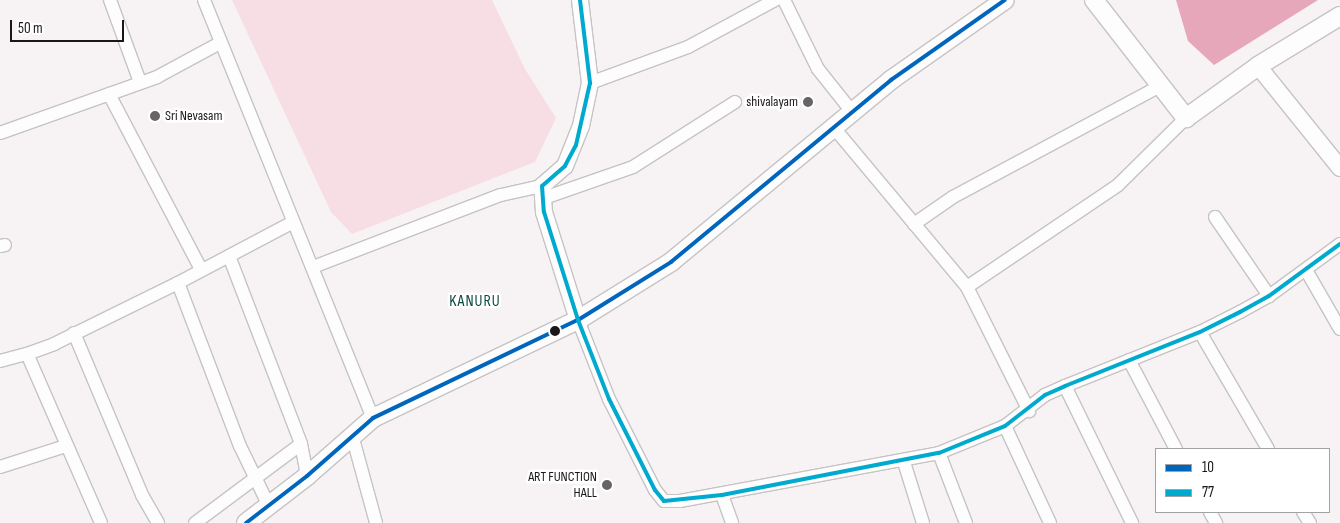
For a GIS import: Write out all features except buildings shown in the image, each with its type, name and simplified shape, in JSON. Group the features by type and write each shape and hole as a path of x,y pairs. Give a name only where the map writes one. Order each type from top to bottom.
{"main road":[{"path":"246,523 307,476 373,418 578,320 671,262 835,129 891,80 1004,0"},
{"path":"1094,0 1186,118 1258,66 1340,16"}],"street":[{"path":"110,0 140,82"},
{"path":"204,0 373,418"},
{"path":"580,0 590,83 576,145 565,166 543,192 544,212 578,320 609,399 655,490 664,501 722,495 904,462 940,453 1005,426 1029,410 1045,395 1200,332 1269,296 1340,244"},
{"path":"590,83 688,47 775,0"},
{"path":"784,0 818,69 853,113"},
{"path":"0,133 157,77 220,43"},
{"path":"1258,66 1340,168"},
{"path":"914,224 953,197 1160,86"},
{"path":"108,94 201,269"},
{"path":"313,266 501,195 543,192 633,167 736,102"},
{"path":"967,287 1118,185 1186,118"},
{"path":"835,129 967,287 1029,410"},
{"path":"1215,217 1269,296"},
{"path":"0,361 27,354 74,334 178,283 201,269 293,222"},
{"path":"229,256 301,444 307,476"},
{"path":"1306,270 1340,328"},
{"path":"178,283 240,446 257,476 269,506"},
{"path":"1200,332 1267,448"},
{"path":"74,334 142,495 158,523"},
{"path":"27,354 101,523"},
{"path":"1129,360 1175,448"},
{"path":"1065,386 1132,523"},
{"path":"1005,426 1050,523"},
{"path":"352,435 376,523"},
{"path":"195,523 301,444"},
{"path":"0,467 66,446"},
{"path":"940,453 966,523"},
{"path":"904,462 923,523"},
{"path":"722,495 732,523"}],"shaded area":[{"path":"232,0 492,0 525,69 556,118 535,162 352,234 331,212"},
{"path":"1176,0 1318,0 1214,65 1188,41"}],"transit line":[{"name":"77","path":"580,0 590,83 576,145 565,166 542,186 544,212 578,320 609,399 655,490 664,501 722,495 939,453 1005,426 1045,395 1200,332 1240,312 1269,296 1340,244"},
{"name":"10","path":"246,523 307,476 373,418 578,320 671,262 891,80 1005,0"}],"place":[{"name":"shivalayam","path":"808,102"},
{"name":"Sri Nevasam","path":"155,116"},
{"name":"ART FUNCTION HALL","path":"607,485"}],"district":[{"name":"KANURU","path":"475,302"}]}
